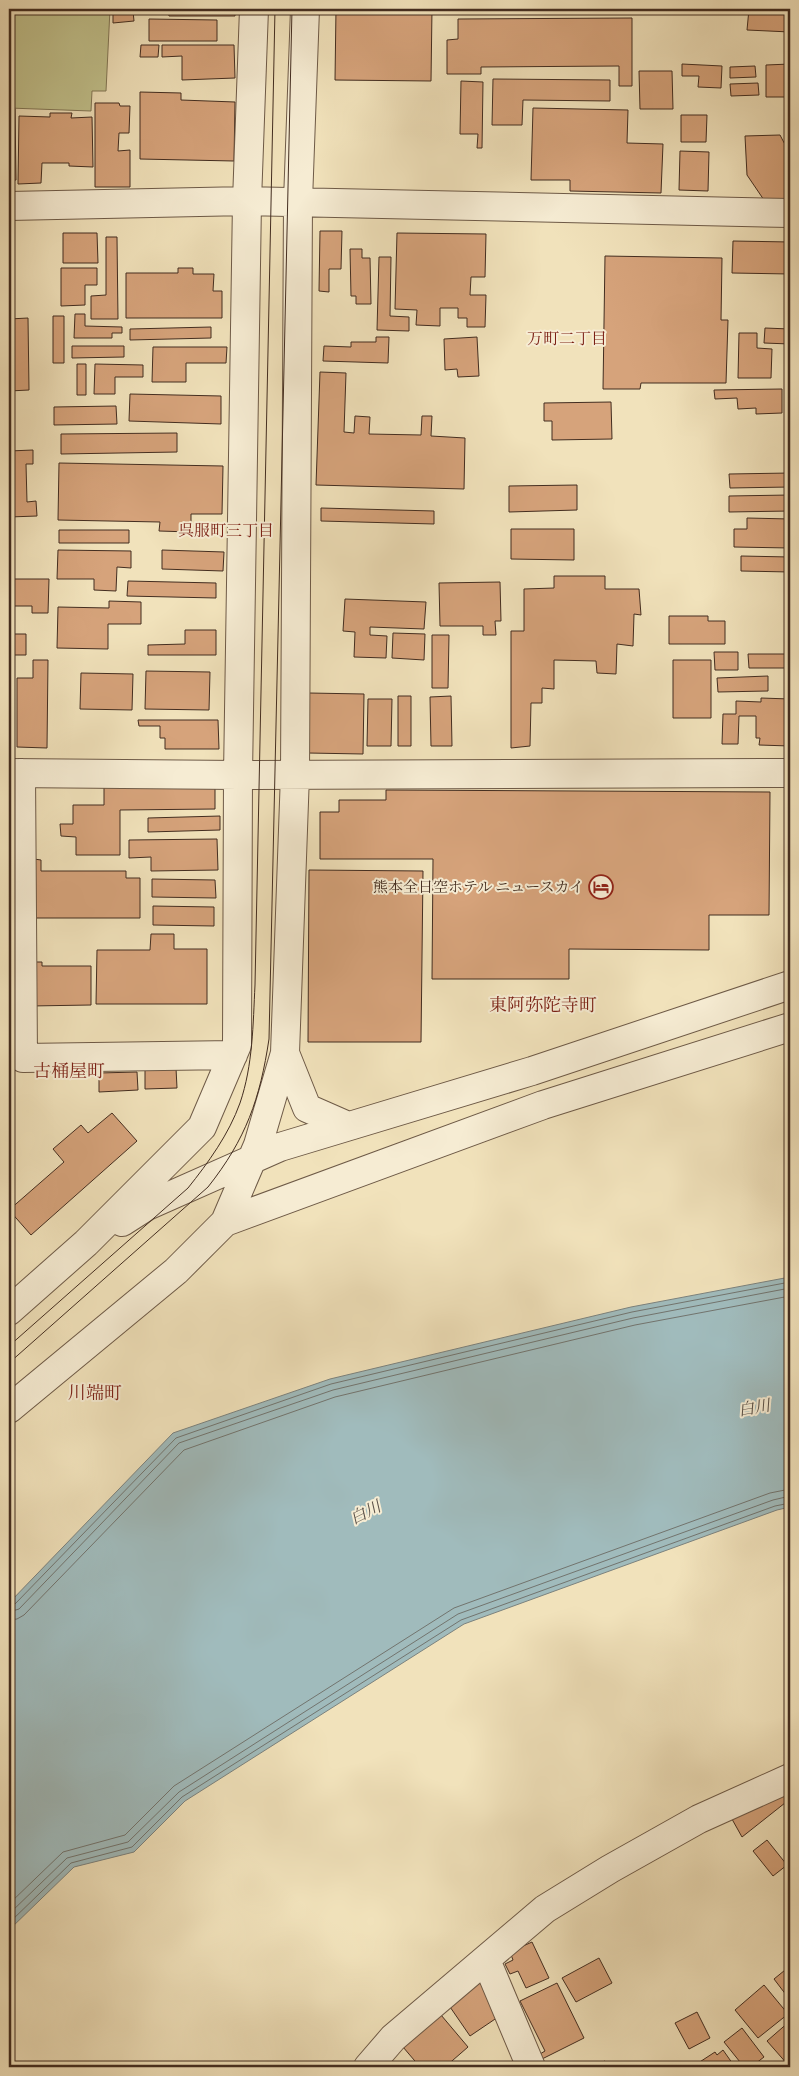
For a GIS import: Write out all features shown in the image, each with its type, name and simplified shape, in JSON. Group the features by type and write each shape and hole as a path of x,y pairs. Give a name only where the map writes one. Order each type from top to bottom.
{"street":[{"path":"9,1311 86,1243 202,1127 237,1045 238,775 247,201 254,9"},
{"path":"9,1409 176,1271 226,1222 258,1145 285,1053 295,774 298,201 305,9"},
{"path":"9,206 298,201 790,213"},
{"path":"233,1055 24,1058 15,773 238,775 790,773"},
{"path":"86,1243 148,1206 280,1148 532,1071 790,985"},
{"path":"226,1222 543,1106 790,1027"},
{"path":"285,1053 307,1108 348,1126"},
{"path":"368,2067 393,2038 545,1909 610,1868 699,1819 790,1778"},
{"path":"486,1960 531,2067"}],"green space":[{"path":"9,9 110,9 106,91 92,91 91,111 9,108"}],"water":[{"name":"白川","path":"790,1277 790,1507 777,1510 464,1624 185,1801 134,1852 74,1867 9,1930 9,1603 173,1433 330,1379 631,1307"}],"building":[{"path":"150,9 235,9 235,16 169,16 168,11 150,11"},
{"path":"336,9 432,9 431,81 335,80"},
{"path":"749,9 790,9 790,32 747,30"},
{"path":"133,11 134,21 113,23 113,12"},
{"path":"632,18 632,86 619,86 619,66 481,67 481,74 447,74 447,40 458,39 458,19"},
{"path":"149,19 217,20 217,41 149,41"},
{"path":"141,45 159,45 158,57 140,57"},
{"path":"162,45 234,45 235,78 182,80 182,56 162,57"},
{"path":"682,64 722,66 721,88 698,87 699,76 682,76"},
{"path":"790,64 790,97 766,97 766,65"},
{"path":"755,66 756,77 730,78 730,67"},
{"path":"639,71 672,71 673,109 640,109"},
{"path":"493,79 610,80 610,101 523,100 522,125 492,125"},
{"path":"461,81 483,82 482,148 477,148 478,134 460,134"},
{"path":"758,83 759,95 731,96 730,84"},
{"path":"140,92 181,93 181,100 235,102 234,161 140,159"},
{"path":"95,103 119,103 120,106 130,106 129,133 119,133 118,151 130,150 130,187 95,187"},
{"path":"533,108 628,110 627,143 663,144 661,193 570,191 570,180 531,180"},
{"path":"9,109 15,109 16,180 9,181"},
{"path":"50,113 72,113 71,118 92,117 93,167 69,166 69,163 42,163 41,183 18,184 19,116 50,117"},
{"path":"681,115 707,115 706,142 681,142"},
{"path":"780,135 790,154 790,197 766,203 747,175 745,136"},
{"path":"680,151 709,152 708,191 679,190"},
{"path":"320,231 342,231 341,269 329,269 329,292 319,291"},
{"path":"63,233 97,233 98,263 63,263"},
{"path":"397,233 486,234 485,277 471,277 470,295 486,295 485,327 467,327 467,318 458,318 458,308 440,308 440,326 416,325 417,310 395,309"},
{"path":"106,237 117,237 118,319 91,319 91,296 106,295"},
{"path":"733,241 790,242 790,274 732,273"},
{"path":"350,249 362,249 362,258 370,258 371,304 356,304 356,296 351,296"},
{"path":"605,256 722,258 721,320 728,320 726,383 641,383 640,389 603,389"},
{"path":"379,257 391,257 390,316 409,317 409,331 377,330"},
{"path":"61,268 97,268 97,285 85,285 85,305 61,306"},
{"path":"178,268 193,268 193,274 214,274 213,291 222,291 222,318 126,318 126,273 178,273"},
{"path":"75,314 85,314 85,326 122,327 122,333 112,333 112,338 74,338"},
{"path":"53,316 64,316 64,363 53,363"},
{"path":"28,318 29,390 9,391 9,319"},
{"path":"211,327 211,338 130,340 130,329"},
{"path":"765,328 790,329 790,344 764,343"},
{"path":"739,333 757,333 757,348 772,349 771,378 738,378"},
{"path":"376,337 389,337 388,363 323,361 324,346 351,347 351,342 376,342"},
{"path":"477,337 479,376 458,377 457,369 445,370 444,339"},
{"path":"72,346 124,346 124,357 72,358"},
{"path":"153,347 227,347 226,363 186,363 186,382 152,382"},
{"path":"77,364 86,364 86,395 77,395"},
{"path":"95,364 143,365 143,377 115,377 115,394 94,394"},
{"path":"320,372 346,373 344,432 354,433 355,416 370,417 369,434 421,435 422,416 432,416 431,436 465,438 464,489 316,485"},
{"path":"782,389 782,413 756,414 756,408 738,409 737,398 715,399 714,390"},
{"path":"130,394 221,396 221,424 129,421"},
{"path":"611,402 612,439 552,440 552,421 544,421 544,403"},
{"path":"116,406 117,424 54,425 54,407"},
{"path":"177,433 177,452 61,454 61,434"},
{"path":"33,450 33,464 26,464 27,502 36,501 37,516 9,517 9,451"},
{"path":"59,463 223,466 222,514 191,514 191,532 159,531 160,522 58,520"},
{"path":"790,473 790,487 730,488 729,474"},
{"path":"577,485 577,510 509,512 509,486"},
{"path":"790,495 790,511 729,512 729,496"},
{"path":"321,508 434,511 434,524 321,521"},
{"path":"747,518 790,519 790,548 734,547 734,529 747,529"},
{"path":"511,529 574,529 574,560 511,559"},
{"path":"59,530 129,530 129,543 59,543"},
{"path":"58,550 131,551 131,568 117,567 116,591 94,590 94,579 57,579"},
{"path":"162,550 224,552 223,571 162,569"},
{"path":"741,556 790,557 790,572 741,571"},
{"path":"554,576 605,576 605,589 639,589 641,615 634,614 633,646 617,644 616,674 597,673 596,661 554,660 554,689 542,688 542,703 531,703 530,746 511,748 511,631 524,631 524,589 554,588"},
{"path":"9,579 49,579 48,613 32,613 32,606 9,606"},
{"path":"128,581 216,583 216,598 127,596"},
{"path":"500,582 501,621 495,621 496,635 483,635 483,626 440,626 439,583"},
{"path":"345,599 426,602 424,629 370,627 370,635 387,636 386,658 354,657 355,632 343,631"},
{"path":"109,601 141,602 141,624 108,624 108,649 57,648 58,607 109,608"},
{"path":"669,616 708,616 708,621 725,621 725,644 669,644"},
{"path":"185,630 216,630 216,655 148,655 148,645 185,644"},
{"path":"393,633 425,634 424,660 392,658"},
{"path":"9,634 26,634 26,655 9,655"},
{"path":"432,635 449,635 448,688 432,688"},
{"path":"714,652 738,652 738,670 715,670"},
{"path":"748,654 790,654 790,668 749,668"},
{"path":"33,660 48,660 47,748 17,747 17,678 33,678"},
{"path":"673,660 711,660 711,718 673,718"},
{"path":"146,671 210,672 209,710 145,709"},
{"path":"81,673 133,674 132,710 80,709"},
{"path":"768,676 768,691 718,692 717,678"},
{"path":"309,693 364,694 363,754 308,753"},
{"path":"398,696 411,696 411,746 398,746"},
{"path":"451,696 452,746 431,746 430,697"},
{"path":"761,698 790,699 790,746 759,745 760,738 756,738 756,716 739,716 738,744 722,744 723,714 736,714 736,701 761,702"},
{"path":"368,699 392,699 391,746 367,746"},
{"path":"138,720 218,720 219,749 165,749 165,738 160,738 160,726 139,726"},
{"path":"215,785 215,809 120,810 120,855 76,855 76,837 61,836 60,824 73,824 73,805 104,805 104,786"},
{"name":"熊本全日空ホテル ニュースカイ","path":"386,790 770,792 769,915 709,915 709,950 569,949 569,979 432,979 433,859 320,859 320,812 339,812 339,800 386,800"},
{"path":"220,816 220,830 148,832 148,818"},
{"path":"217,839 218,870 151,871 151,857 129,858 129,840"},
{"path":"34,859 41,860 41,871 126,871 126,878 140,878 140,918 34,918"},
{"path":"309,870 423,871 421,1042 308,1042"},
{"path":"152,879 215,880 216,898 152,897"},
{"path":"153,906 214,907 214,926 153,925"},
{"path":"151,934 174,934 174,949 207,949 207,1004 96,1004 97,950 150,950"},
{"path":"30,962 42,962 42,966 91,966 91,1005 30,1006"},
{"path":"176,1068 177,1088 145,1089 145,1069"},
{"path":"137,1072 138,1090 99,1092 99,1073"},
{"path":"112,1113 137,1141 31,1235 9,1210 64,1162 53,1149 81,1125 88,1133"},
{"path":"790,1782 790,1799 742,1837 728,1812"},
{"path":"767,1840 787,1865 773,1876 753,1851"},
{"path":"532,1942 549,1978 526,1988 518,1971 510,1974 505,1964 513,1960 510,1952"},
{"path":"599,1958 612,1983 576,2002 562,1978"},
{"path":"790,1966 790,2000 774,1979"},
{"path":"482,1981 504,2013 470,2036 448,2004"},
{"path":"557,1983 584,2038 542,2059 540,2054 545,2051 520,2001"},
{"path":"764,1985 788,2014 758,2038 735,2010"},
{"path":"697,2012 710,2038 689,2049 675,2023"},
{"path":"441,2015 468,2047 445,2067 420,2067 403,2047"},
{"path":"790,2021 790,2064 789,2066 767,2041"},
{"path":"742,2028 764,2057 751,2067 744,2067 724,2042"},
{"path":"723,2050 735,2067 692,2067 715,2052 717,2055"},
{"path":"605,2061 607,2067 589,2067"}],"tram line":[{"path":"9,1346 188,1188 230,1126 240,1103 248,1074 252,1044 255,985 275,9"},
{"path":"9,1363 208,1187 242,1135 256,1100 261,1081 269,1039 292,9"}],"place":[{"name":"熊本全日空ホテル ニュースカイ","path":"601,887"}],"district":[{"name":"万町二丁目","path":"567,338"},
{"name":"呉服町三丁目","path":"226,530"},
{"name":"東阿弥陀寺町","path":"543,1005"},
{"name":"古桶屋町","path":"69,1071"},
{"name":"川端町","path":"95,1393"}]}
